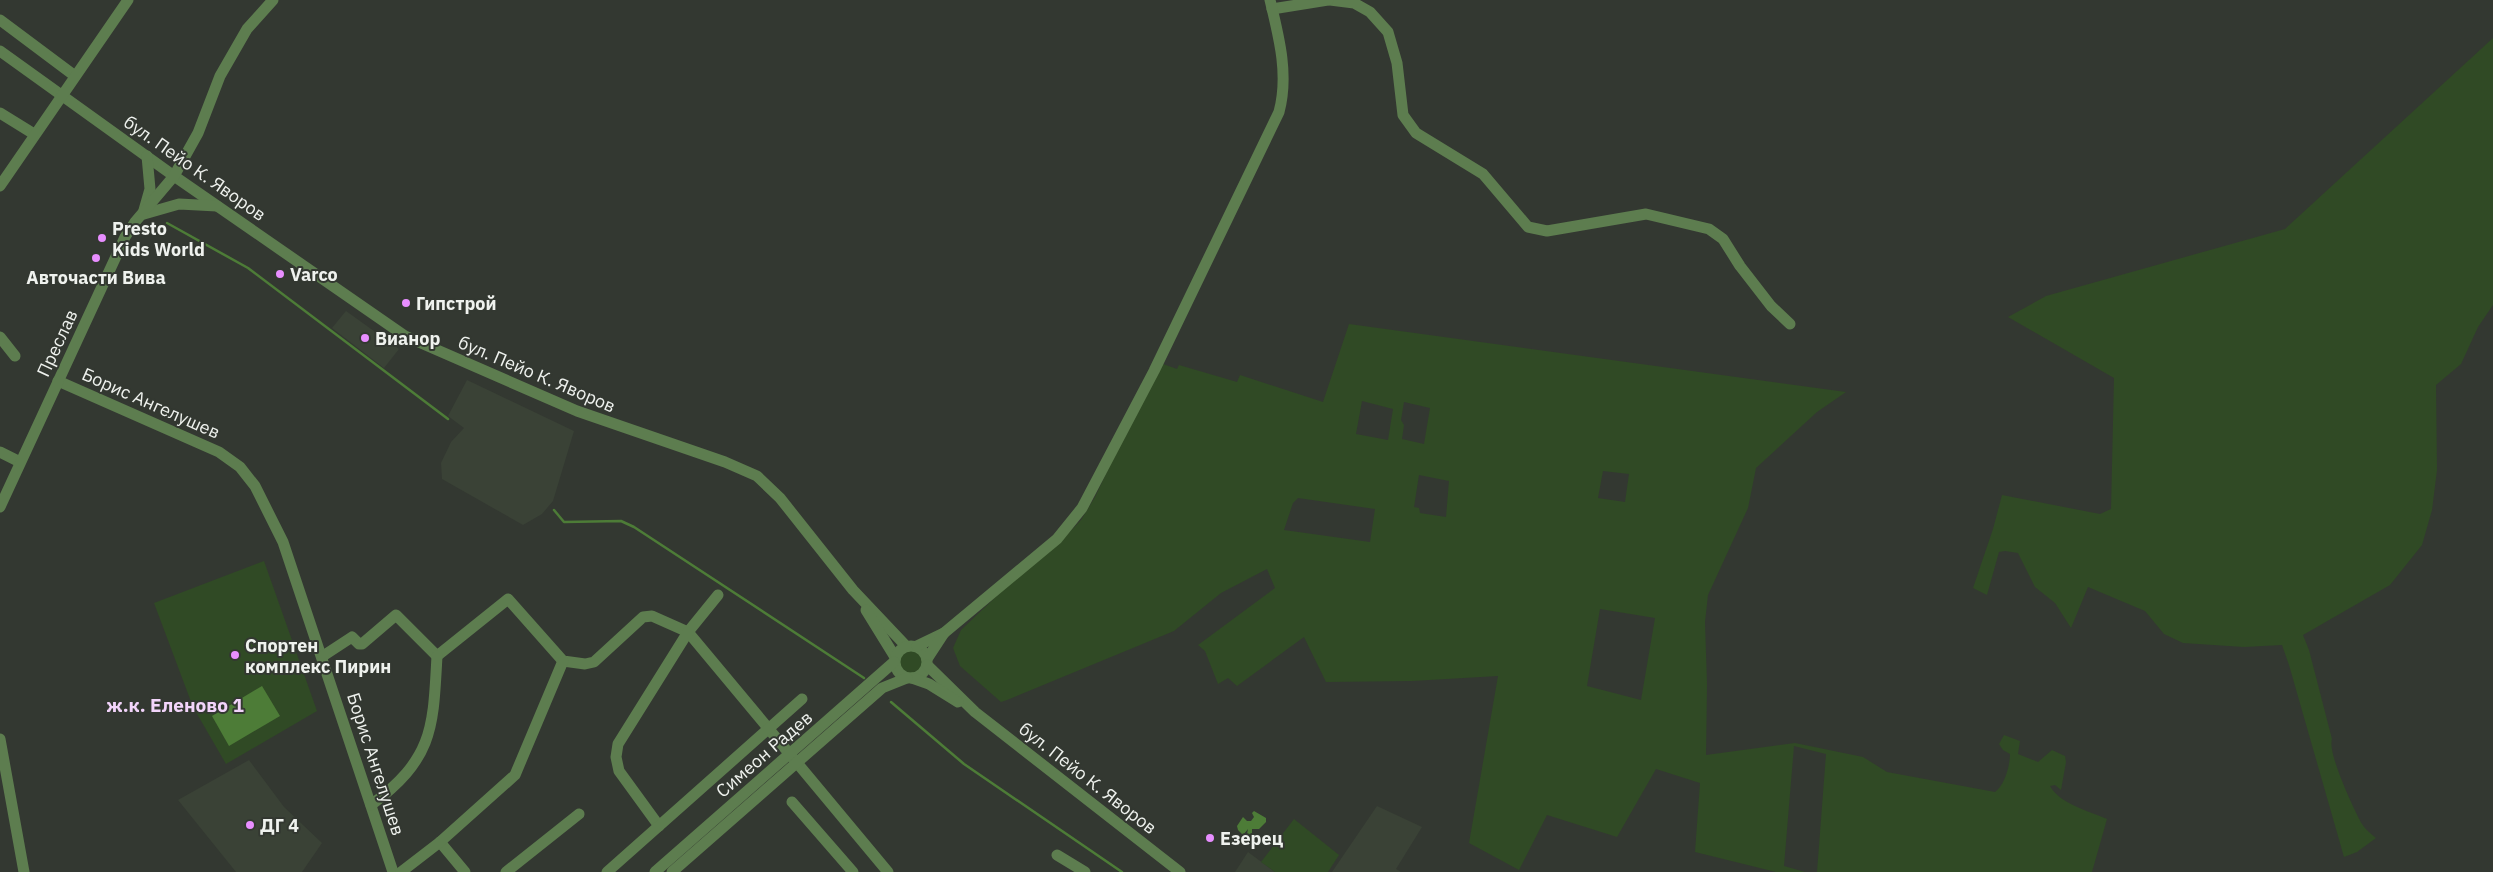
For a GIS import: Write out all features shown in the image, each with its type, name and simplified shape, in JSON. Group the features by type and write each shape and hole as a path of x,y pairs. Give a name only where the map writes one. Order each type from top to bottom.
{"street":[{"path":"0,186 128,0"},
{"name":"Преслав","path":"0,507 125,237 174,176 198,133 220,76 247,29 273,0"},
{"path":"944,633 927,662 923,673 910,678 898,672 895,660 898,652 944,633 1057,539 1082,508 1123,430 1279,112 1285,83 1281,50 1271,4 1329,0 1354,3 1370,12 1388,32 1397,63 1403,115 1416,133 1483,174 1528,227 1547,231 1646,214 1709,228 1724,239 1740,266 1771,306 1790,324"},
{"path":"0,20 75,76"},
{"name":"бул. Пейо К. Яворов","path":"0,51 174,176 415,341 577,411 730,464 757,476 780,498 853,590 895,660"},
{"path":"0,113 34,134"},
{"path":"143,214 150,189 147,156"},
{"path":"143,214 177,204 218,206"},
{"path":"0,338 15,356"},
{"name":"Борис Ангелушев","path":"58,381 219,452 240,467 255,486 275,523 323,656 393,872"},
{"path":"0,452 20,462"},
{"name":"бул. Пейо К. Яворов","path":"853,590 912,646"},
{"path":"659,826 619,771 616,757 618,744 688,632 718,596"},
{"path":"436,656 508,599 563,661 585,664 594,662 643,617 652,616 688,632 888,872"},
{"path":"323,656 352,637 359,644 362,644 396,615 436,656 434,713 427,744 410,769 392,790 371,805"},
{"path":"912,646 926,654 927,662"},
{"name":"Симеон Радев","path":"672,872 895,660"},
{"path":"401,872 440,842 514,774 563,661"},
{"name":"бул. Пейо К. Яворов","path":"927,662 975,712"},
{"name":"бул. Пейо К. Яворов","path":"910,678 929,684 975,712 1180,872"},
{"name":"Симеон Радев","path":"655,872 882,688 910,678"},
{"path":"607,872 802,699"},
{"path":"0,739 24,872"},
{"path":"792,802 853,872"},
{"path":"506,872 579,814"},
{"path":"440,842 465,872"},
{"path":"1057,854 1085,872"}],"shaded area":[{"path":"2493,38 2493,305 2478,327 2461,364 2436,385 2437,470 2432,510 2422,545 2390,585 2303,635 2309,650 2332,739 2333,756 2337,768 2362,824 2376,838 2357,852 2344,857 2282,645 2244,647 2183,643 2164,634 2145,611 2088,587 2071,628 2055,603 2035,587 2018,553 1999,552 1987,595 1973,588 1993,529 2002,495 2100,514 2111,509 2114,378 2008,317 2046,296 2285,229"},
{"name":"Вианор","path":"346,311 399,349 384,368 332,328"},
{"path":"1349,324 1846,392 1817,412 1756,468 1748,508 1708,595 1705,622 1707,684 1706,755 1795,743 1863,757 1887,772 1995,792 2002,785 2009,764 2010,754 2003,750 1999,744 2004,735 2020,741 2018,754 2038,762 2052,750 2065,756 2066,762 2061,790 2055,785 2050,786 2061,798 2107,819 2092,872 1817,872 1826,754 1794,746 1784,866 1805,872 1776,872 1695,852 1700,783 1656,769 1617,837 1547,815 1519,870 1469,843 1498,676 1412,681 1326,682 1304,637 1237,686 1228,678 1218,684 1205,651 1198,645 1275,588 1267,569 1221,593 1174,631 1001,702 960,666 953,648 961,630 1002,591 1061,541 1081,520 1095,497 1120,444 1163,364 1177,369 1179,365 1237,382 1240,375 1323,402","holes":["1362,401 1393,409 1388,440 1356,434","1404,402 1430,408 1424,444 1402,439 1404,425 1401,420","1603,471 1629,474 1625,502 1598,498","1419,475 1449,481 1446,517 1420,513 1419,508 1414,507","1298,498 1375,509 1370,542 1284,530 1293,503","1600,609 1655,618 1641,700 1587,686"]},
{"path":"467,380 574,431 553,501 542,514 523,525 442,479 441,463 451,442 464,428 448,416"},
{"name":"Спортен комплекс Пирин","path":"264,561 317,711 226,764 193,707 154,603"},
{"path":"910,649 919,653 923,662 919,671 910,675 901,671 897,662 901,653"},
{"path":"262,686 280,716 229,746 212,716"},
{"name":"ДГ 4","path":"249,760 284,807 322,843 302,872 236,872 178,800"},
{"path":"1377,806 1422,827 1396,869 1401,872 1332,872"},
{"path":"1254,811 1266,818 1266,822 1259,829 1252,829 1252,835 1247,834 1248,829 1243,835 1237,826 1243,817 1247,821 1251,821 1254,817 1252,813"},
{"path":"1294,819 1339,855 1328,872 1275,872 1261,862"},
{"path":"1248,852 1275,872 1235,872"}],"waterway":[{"path":"167,223 248,268 448,419"},
{"path":"554,510 564,522 621,521 634,527 864,678"},
{"path":"891,702 964,764 1122,872"}],"place":[{"name":"Presto Kids World","path":"102,238"},
{"name":"Авточасти Вива","path":"96,258"},
{"name":"Varco","path":"280,274"},
{"name":"Гипстрой","path":"406,303"},
{"name":"Вианор","path":"365,338"},
{"name":"Спортен комплекс Пирин","path":"235,655"},
{"name":"ДГ 4","path":"250,825"},
{"name":"Езерец","path":"1210,838"}],"district":[{"name":"ж.к. Еленово 1","path":"175,705"}]}
